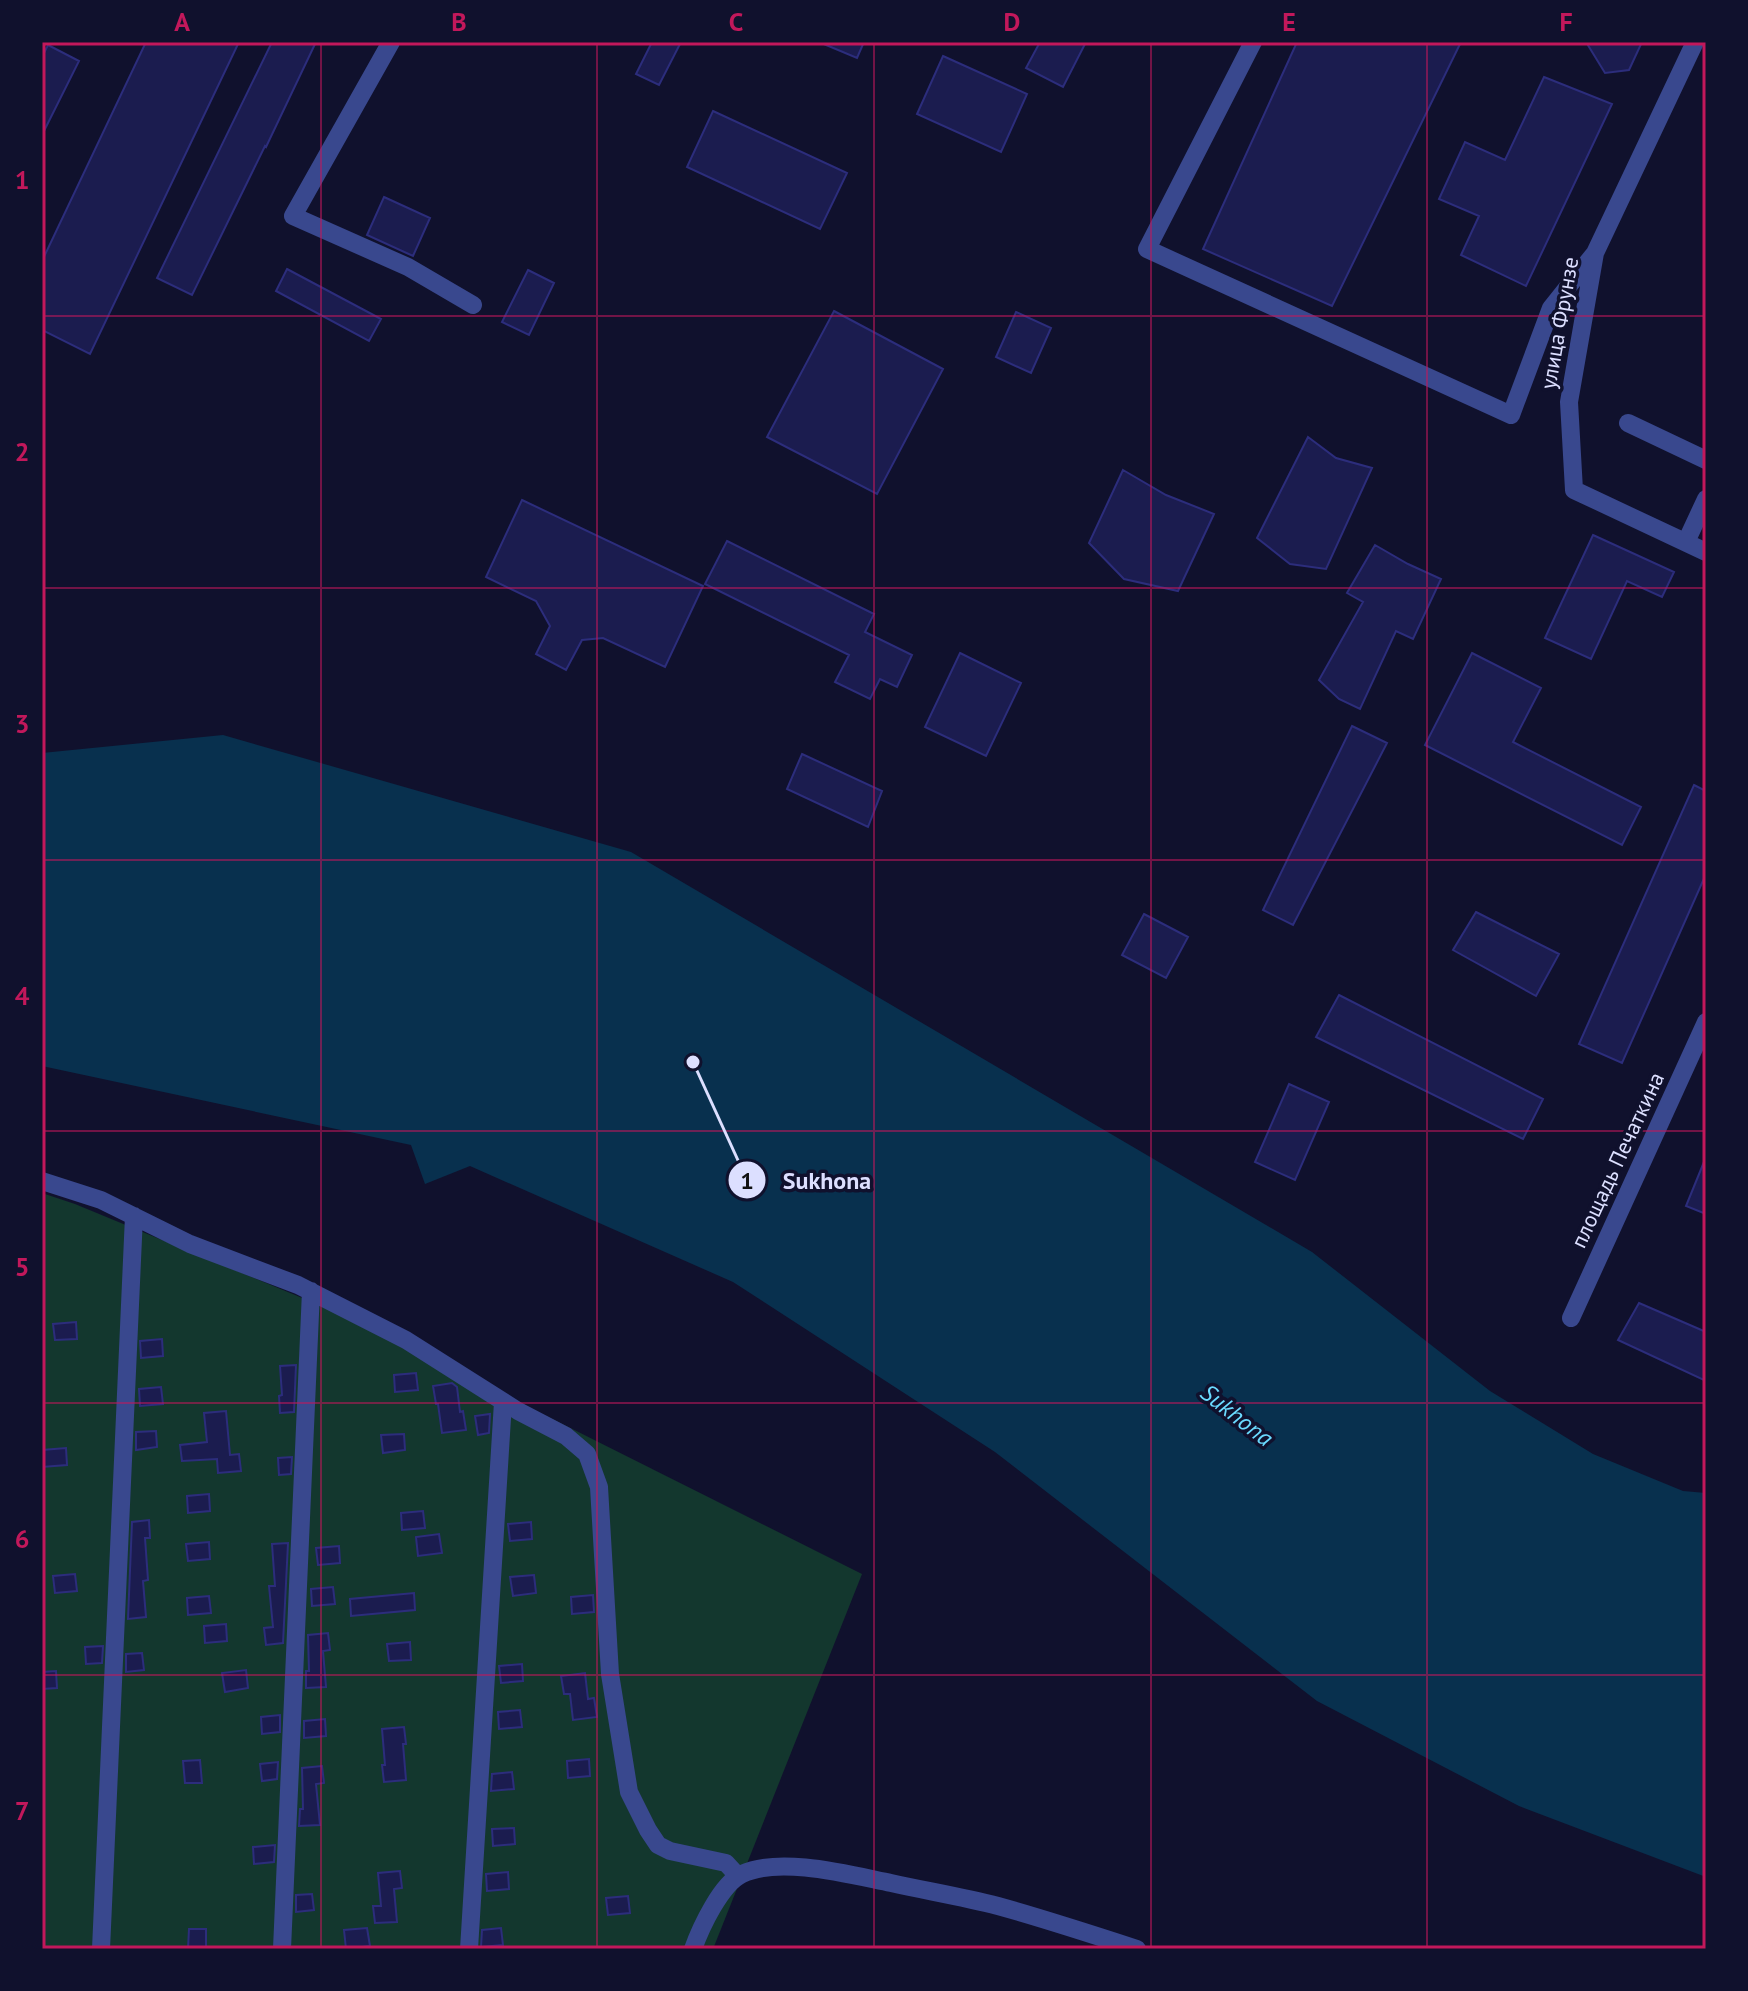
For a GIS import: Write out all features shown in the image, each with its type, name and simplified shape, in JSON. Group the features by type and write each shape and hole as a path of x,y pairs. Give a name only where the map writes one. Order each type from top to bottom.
{"street":[{"path":"391,42 293,216 408,267 473,305"},
{"path":"1253,42 1147,249 1511,415 1551,308 1595,253"},
{"name":"улица Фрунзе","path":"1695,42 1595,253 1569,402 1574,490 1706,552"},
{"path":"1628,423 1706,460"},
{"path":"1686,542 1706,499"},
{"name":"площадь Печаткина","path":"1571,1318 1706,1022"},
{"path":"42,1181 101,1200 190,1244 311,1291 406,1340 503,1402 566,1436 587,1454 599,1487 610,1674 629,1792 658,1845 670,1851 726,1863 738,1876"},
{"path":"101,1949 134,1216"},
{"path":"282,1949 311,1291"},
{"path":"469,1949 503,1402"},
{"path":"693,1949 705,1920 738,1876 757,1868 770,1867 795,1867 850,1875 995,1905 1137,1949"}],"green space":[{"path":"42,1193 353,1319 862,1574 713,1949 42,1949"}],"water":[{"path":"223,735 631,852 1312,1252 1490,1391 1593,1454 1683,1491 1706,1493 1706,1877 1519,1806 1317,1701 995,1452 733,1282 470,1166 425,1184 411,1145 42,1066 42,753"}],"building":[{"path":"146,42 239,42 90,354 42,330 42,261"},
{"path":"272,42 316,42 192,295 157,278"},
{"path":"652,42 681,42 659,85 636,74"},
{"path":"819,42 864,42 857,58"},
{"path":"1040,42 1086,42 1063,87 1026,68"},
{"path":"1297,42 1461,42 1332,306 1203,249"},
{"path":"1586,42 1642,42 1629,70 1605,73"},
{"path":"48,45 79,61 42,135 42,57"},
{"path":"943,56 1027,94 1001,152 917,114"},
{"path":"1544,77 1612,104 1526,286 1461,255 1479,216 1439,199 1465,142 1505,160"},
{"path":"713,111 847,173 820,229 687,167"},
{"path":"384,197 430,218 413,256 367,235"},
{"path":"287,269 381,319 369,341 276,291"},
{"path":"528,270 554,283 529,335 502,322"},
{"path":"834,311 943,369 877,494 767,437"},
{"path":"1016,312 1051,328 1031,373 996,357"},
{"path":"1308,437 1336,458 1372,468 1326,569 1290,564 1257,538"},
{"path":"1123,470 1166,495 1214,514 1178,591 1124,579 1089,543"},
{"path":"522,500 703,586 665,667 603,638 582,640 566,670 536,654 550,626 536,601 486,577"},
{"path":"1593,535 1674,572 1662,597 1627,581 1591,659 1545,638"},
{"path":"727,541 874,614 865,632 912,655 897,687 880,679 870,699 835,682 849,655 705,584"},
{"path":"1375,545 1441,579 1413,639 1396,631 1360,709 1339,699 1319,680 1363,602 1347,593"},
{"path":"960,653 1021,683 986,756 925,727"},
{"path":"1472,653 1541,688 1513,742 1641,807 1622,845 1425,745"},
{"path":"1352,726 1387,743 1293,925 1263,910"},
{"path":"802,754 882,791 868,827 787,789"},
{"path":"1694,785 1706,791 1706,874 1622,1063 1579,1044"},
{"path":"1476,912 1559,954 1536,996 1453,950"},
{"path":"1144,914 1188,937 1166,978 1122,955"},
{"path":"1339,995 1543,1099 1523,1139 1316,1037"},
{"path":"1289,1084 1329,1102 1295,1180 1255,1162"},
{"path":"1706,1157 1706,1214 1686,1206"},
{"path":"1639,1303 1706,1332 1706,1381 1618,1340"},
{"path":"76,1322 77,1339 55,1340 53,1324"},
{"path":"162,1339 163,1356 141,1358 140,1341"},
{"path":"296,1365 294,1412 280,1413 280,1366"},
{"path":"416,1373 418,1390 395,1392 394,1375"},
{"path":"452,1383 457,1387 466,1430 442,1433 433,1386"},
{"path":"161,1387 163,1404 140,1406 139,1389"},
{"path":"226,1411 230,1455 239,1454 241,1471 218,1473 217,1459 182,1461 180,1445 207,1442 204,1413"},
{"path":"490,1414 489,1433 478,1435 475,1416"},
{"path":"156,1431 157,1447 136,1450 136,1432"},
{"path":"404,1434 405,1450 383,1453 381,1435"},
{"path":"66,1448 67,1465 42,1467 42,1450"},
{"path":"292,1457 291,1474 279,1475 278,1458"},
{"path":"209,1494 210,1511 188,1513 187,1496"},
{"path":"423,1511 425,1528 402,1530 401,1513"},
{"path":"149,1520 150,1538 145,1538 148,1580 143,1581 146,1617 128,1619 132,1522"},
{"path":"531,1522 532,1539 510,1541 508,1524"},
{"path":"439,1534 442,1553 418,1556 416,1537"},
{"path":"209,1542 210,1559 188,1561 186,1544"},
{"path":"288,1543 283,1643 266,1645 264,1628 273,1627 269,1586 275,1586 272,1544"},
{"path":"339,1546 340,1563 318,1565 316,1548"},
{"path":"75,1574 77,1591 55,1593 53,1576"},
{"path":"534,1575 536,1593 513,1596 510,1577"},
{"path":"333,1587 335,1604 312,1606 311,1589"},
{"path":"414,1593 415,1610 351,1616 350,1599"},
{"path":"593,1595 594,1612 572,1614 571,1597"},
{"path":"209,1596 211,1613 188,1615 187,1598"},
{"path":"226,1624 227,1641 205,1643 204,1626"},
{"path":"328,1633 330,1650 323,1651 326,1687 306,1688 308,1635"},
{"path":"410,1642 411,1660 389,1661 387,1644"},
{"path":"103,1646 102,1663 86,1664 85,1647"},
{"path":"142,1653 144,1670 126,1672 126,1654"},
{"path":"522,1664 523,1681 501,1683 499,1666"},
{"path":"246,1670 248,1688 225,1692 222,1673"},
{"path":"56,1671 57,1688 42,1689 42,1672"},
{"path":"585,1673 588,1699 594,1698 597,1717 573,1720 570,1694 564,1694 561,1676"},
{"path":"520,1710 522,1727 499,1729 498,1712"},
{"path":"280,1715 280,1732 262,1734 261,1717"},
{"path":"325,1719 326,1736 304,1738 304,1721"},
{"path":"404,1727 406,1780 384,1782 382,1729"},
{"path":"589,1759 590,1776 568,1778 567,1761"},
{"path":"200,1760 202,1783 185,1783 183,1761"},
{"path":"278,1762 277,1779 262,1781 260,1764"},
{"path":"322,1766 324,1783 316,1784 320,1825 299,1826 300,1809 303,1809 302,1768"},
{"path":"512,1772 514,1789 491,1791 492,1774"},
{"path":"514,1828 515,1844 493,1846 492,1829"},
{"path":"275,1845 274,1862 254,1864 253,1847"},
{"path":"400,1871 402,1888 394,1889 397,1922 375,1923 373,1906 381,1906 378,1873"},
{"path":"508,1872 509,1889 487,1891 486,1874"},
{"path":"312,1894 314,1910 296,1912 296,1895"},
{"path":"628,1896 630,1913 608,1915 606,1898"},
{"path":"367,1928 370,1946 346,1949 344,1930"},
{"path":"501,1928 503,1945 481,1947 482,1930"},
{"path":"189,1929 206,1929 206,1949 188,1949"}],"place":[{"name":"Sukhona","path":"693,1062"}]}
